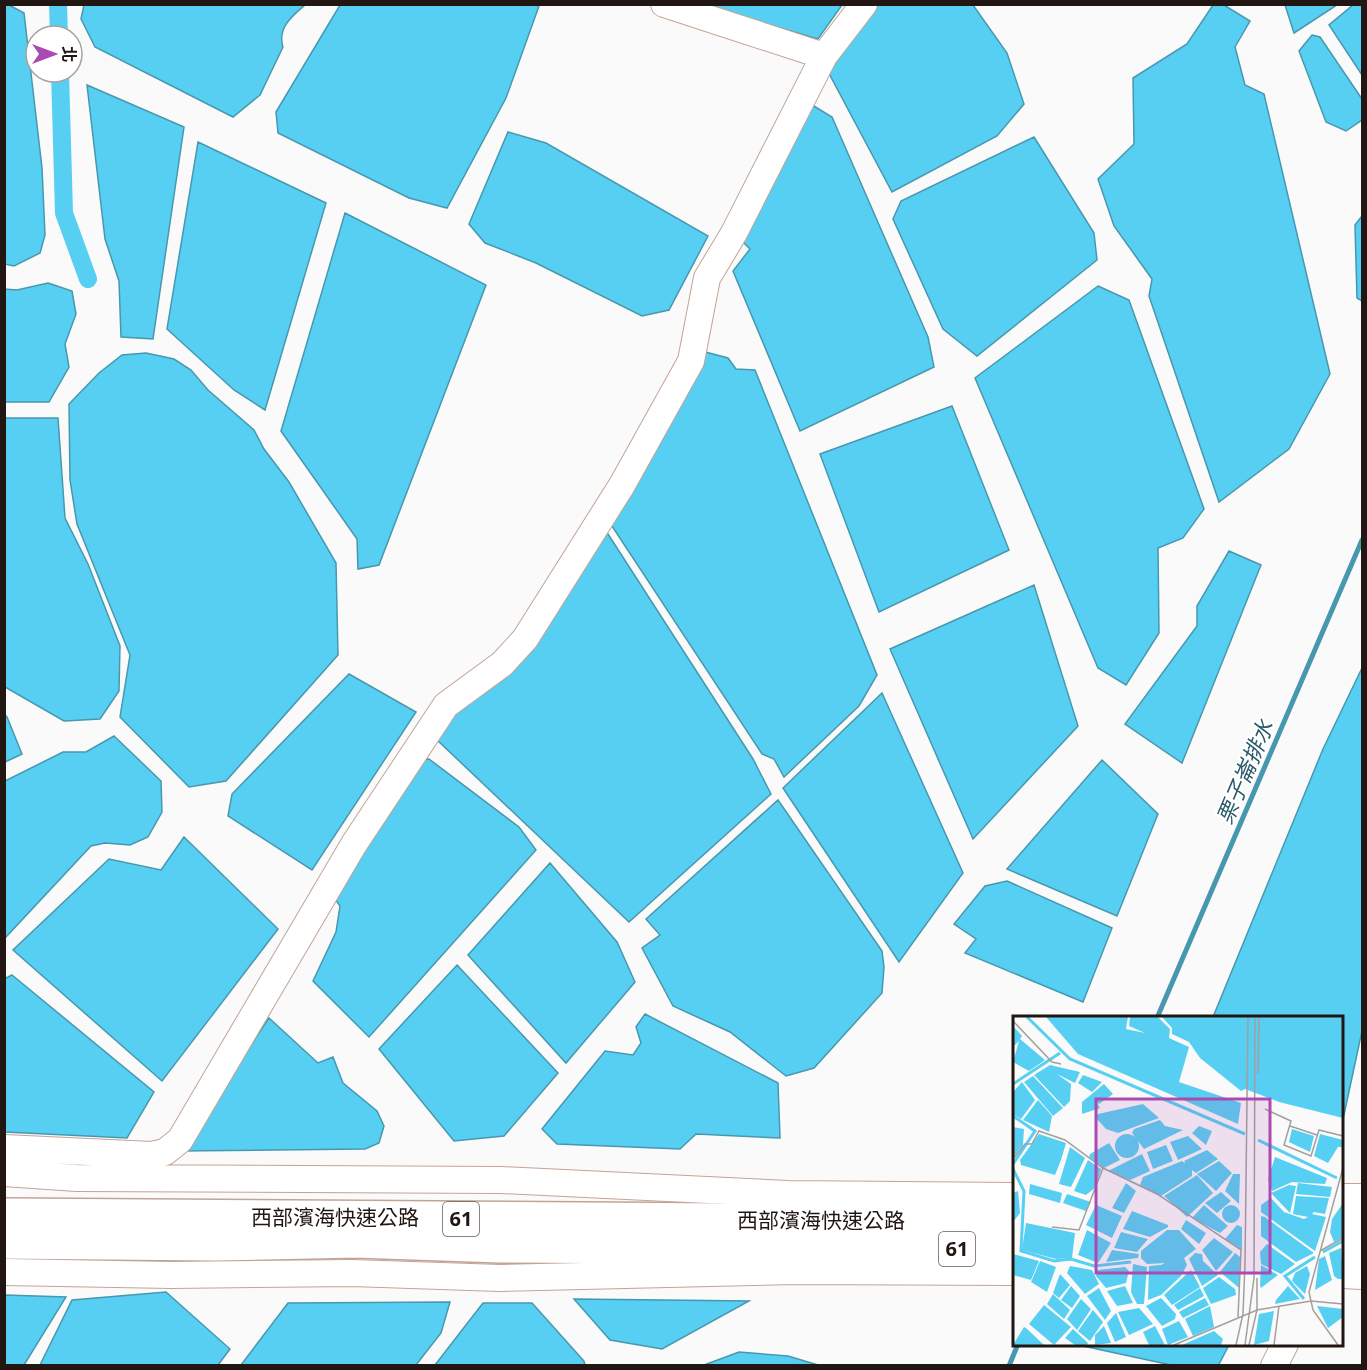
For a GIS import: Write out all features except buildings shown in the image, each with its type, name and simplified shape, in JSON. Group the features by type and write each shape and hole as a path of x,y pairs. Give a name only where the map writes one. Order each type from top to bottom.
{"highway":[{"name":"西部濱海快速公路","path":"4,1215 926,1208"},
{"name":"61","path":"926,1208 1013,1221"},
{"path":"1343,1223 1362,1223"},
{"name":"西部濱海快速公路","path":"4,1242 215,1244 356,1241 893,1260"},
{"name":"61","path":"893,1260 1013,1249"},
{"path":"1343,1250 1362,1250"}],"street":[{"path":"664,4 824,56"},
{"path":"4,1148 152,1155 165,1152 180,1140 354,844 446,705 502,664 525,639 622,485 691,361 707,278 734,233 824,56 864,4"},
{"path":"4,1173 77,1178 501,1180 788,1194 926,1208 1013,1196"},
{"path":"1343,1197 1362,1197"},
{"path":"4,1272 171,1275 352,1273 500,1278 795,1271 893,1260 1013,1272"},
{"path":"1343,1275 1362,1276"},
{"path":"1274,1365 1284,1346"}],"water":[{"path":"7,4 24,13 24,84 32,84 42,168 45,235 40,253 14,266 4,264 4,5"},
{"path":"84,4 305,5 284,28 283,47 260,95 233,117 95,47 81,19"},
{"path":"1285,4 1337,5 1294,33"},
{"path":"340,5 539,6 506,98 447,208 409,198 278,133 276,112"},
{"path":"700,5 842,5 818,39"},
{"path":"869,5 973,5 1007,53 1024,104 997,136 892,192 824,64"},
{"path":"1213,5 1224,5 1250,21 1235,47 1245,85 1264,94 1330,374 1289,449 1219,502 1149,296 1152,279 1114,226 1098,179 1134,144 1133,78 1187,44"},
{"path":"1353,5 1362,5 1362,75 1329,25"},
{"path":"1312,35 1320,37 1362,99 1362,120 1346,131 1326,122 1299,51"},
{"path":"87,85 184,127 153,339 121,337 119,281 105,239"},
{"path":"804,100 832,117 928,337 934,367 800,431 733,271 750,249 734,233"},
{"path":"508,132 546,143 708,236 669,310 642,316 536,263 485,243 469,224"},
{"path":"1034,137 1094,233 1097,260 977,356 943,329 893,219 901,201"},
{"path":"198,142 326,203 265,410 234,390 167,329"},
{"path":"345,213 486,285 379,565 358,569 357,539 281,431"},
{"path":"1362,216 1362,301 1357,298 1355,225"},
{"path":"48,283 72,291 76,314 65,344 69,367 49,402 5,402 5,289 17,290"},
{"path":"1098,286 1129,300 1204,509 1183,538 1158,548 1159,633 1126,685 1098,668 975,378"},
{"path":"694,349 728,358 736,369 755,370 877,675 859,706 784,777 774,759 762,754 604,514"},
{"path":"146,353 174,359 191,370 208,390 254,430 264,449 289,482 336,563 338,655 226,781 189,787 120,717 130,655 77,524 70,480 69,404 99,373 122,355"},
{"path":"952,406 1009,550 879,612 820,454"},
{"path":"5,418 58,418 65,518 88,564 120,646 119,691 100,719 64,721 5,687"},
{"path":"592,532 608,534 753,759 771,794 629,922 436,739 440,715 513,652"},
{"path":"1229,551 1261,565 1182,763 1125,724 1197,626 1197,606"},
{"path":"1034,585 1078,726 973,839 890,649"},
{"path":"1362,668 1362,1031 1343,1119 1343,1016 1213,1016 1323,749"},
{"path":"349,674 416,712 312,870 228,816 232,794"},
{"path":"882,693 963,873 899,962 783,788"},
{"path":"5,715 22,754 5,762"},
{"path":"114,736 161,781 162,812 148,837 130,845 105,843 91,846 5,938 5,781 63,752 86,752"},
{"path":"429,759 519,827 536,850 369,1037 313,981 336,932 340,906 333,896 419,760"},
{"path":"1102,760 1158,814 1117,916 1007,869"},
{"path":"778,800 882,951 884,967 882,993 814,1068 786,1076 730,1032 673,1006 642,948 660,935 646,919"},
{"path":"184,837 278,929 162,1081 13,950 109,859 161,870"},
{"path":"550,863 617,942 635,982 566,1063 468,955"},
{"path":"1007,881 1112,928 1083,1002 965,953 976,939 954,924 985,886"},
{"path":"457,965 558,1073 504,1136 454,1141 379,1049"},
{"path":"12,975 154,1092 127,1138 5,1132 4,979"},
{"path":"645,1014 778,1083 780,1138 696,1134 680,1149 557,1144 542,1129 605,1051 633,1055 641,1043 636,1027"},
{"path":"269,1018 318,1063 333,1057 343,1083 377,1111 384,1126 379,1143 365,1149 179,1151"},
{"path":"166,1292 230,1349 218,1365 40,1365 72,1300"},
{"path":"5,1295 66,1297 24,1365 5,1365"},
{"path":"574,1299 749,1301 662,1349 610,1340"},
{"path":"450,1302 441,1333 416,1365 241,1365 288,1303"},
{"path":"483,1303 532,1303 584,1361 585,1365 435,1365"},
{"path":"1083,1346 1228,1346 1218,1366 1171,1365"},
{"path":"739,1352 788,1356 818,1365 704,1365"}],"waterway":[{"path":"58,4 59,24"},
{"path":"60,84 64,213 88,279"},
{"name":"栗子崙排水","path":"1158,1016 1362,540"},
{"name":"栗子崙排水","path":"1009,1366 1017,1346"}]}
